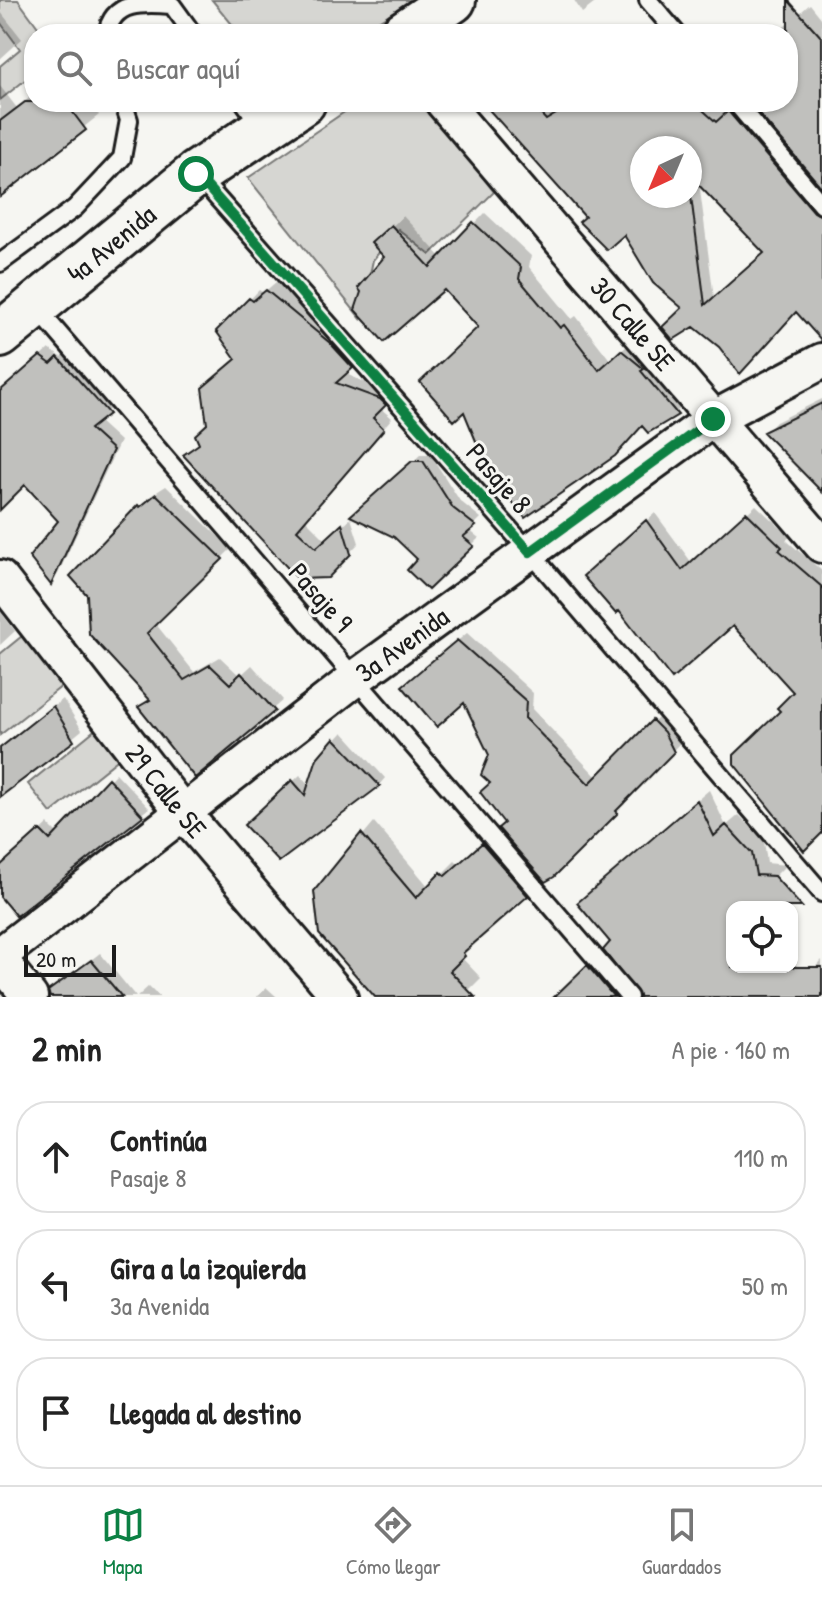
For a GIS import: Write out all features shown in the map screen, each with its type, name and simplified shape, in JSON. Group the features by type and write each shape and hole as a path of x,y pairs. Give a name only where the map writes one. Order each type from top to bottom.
{"street":[{"path":"418,24 453,0"},
{"name":"30 Calle SE","path":"452,112 822,545"},
{"name":"4a Avenida","path":"0,335 196,174 254,115"},
{"name":"3a Avenida","path":"0,958 357,677 713,419 822,361"},
{"name":"29 Calle SE","path":"0,578 184,814 340,997"},
{"path":"0,958 30,997"}],"lane":[{"path":"648,0 668,24"},
{"path":"110,24 123,9 136,2 169,3 185,24"},
{"path":"0,263 75,208 122,158 129,120 126,112"},
{"path":"743,112 822,205"},
{"name":"Pasaje 8","path":"196,174 530,552 822,893"},
{"name":"Pasaje 9","path":"34,305 629,997"}],"shaded area":[{"path":"0,0 18,0 36,24 24,24 24,81 0,100 0,66 20,49 0,22"},
{"path":"212,0 412,0 373,24 232,24"},
{"path":"344,112 432,112 494,192 430,255 398,229 373,260 361,319 248,178"},
{"path":"27,632 67,682 0,735 0,654"},
{"path":"102,724 126,753 51,813 28,784"}],"building":[{"path":"788,0 822,38 822,188 757,112 798,112 798,24 788,24"},
{"path":"24,103 24,112 72,112 86,130 0,197 0,121"},
{"path":"491,112 539,112 546,120 559,112 705,112 716,122 729,112 814,212 822,216 822,341 796,312 740,374 719,347 694,327 673,340 662,327 682,308 653,283 624,235 607,250 579,222 585,217","holes":["630,136 702,136 702,188 764,253 705,305 693,208 630,208"]},
{"path":"473,222 521,267 519,279 560,328 564,325 599,370 621,350 644,369 641,371 678,415 648,433 642,426 615,456 525,518 490,475 464,412 454,421 420,382 478,327 444,290 384,342 355,310 361,292 358,288 384,257 371,243 391,225 430,267"},
{"path":"266,290 330,343 353,368 336,383 380,399 386,405 373,418 384,429 297,530 316,548 342,524 351,554 328,578 298,579 183,455 199,444 195,435 207,424 202,388 236,359 216,331 249,298 253,301"},
{"path":"40,356 51,364 58,357 109,414 90,429 113,450 51,585 29,557 58,521 25,485 0,510 0,391"},
{"path":"822,403 822,492 763,432"},
{"path":"412,461 423,461 453,508 476,526 463,537 474,546 428,590 407,570 417,559 394,537 350,516"},
{"path":"156,494 223,559 147,633 184,680 210,665 230,684 241,673 275,711 195,778 138,707 150,700 89,634 87,595 70,576 138,505 140,507"},
{"path":"746,512 782,547 779,550 822,587 822,833 804,851 734,764 734,755 780,711 777,708 793,692 733,626 672,679 619,611 616,614 583,576 646,520 682,570"},
{"path":"457,640 526,701 525,718 589,784 652,720 664,732 674,752 616,811 618,813 554,877 545,882 498,828 504,823 480,792 490,783 481,775 489,755 464,703 437,727 402,686"},
{"path":"53,706 74,741 0,797 0,748"},
{"path":"334,738 380,786 279,862 244,825 292,780 305,795 317,758"},
{"path":"108,778 143,816 16,916 0,897 0,866 40,830 50,840"},
{"path":"697,800 714,836 726,825 752,853 756,875 774,876 797,901 726,901 726,973 798,973 798,967 822,967 822,997 640,997 603,950 610,942 577,903"},
{"path":"361,833 416,898 441,872 445,876 482,843 528,896 463,953 465,956 450,971 475,997 375,997 319,934 314,891"},
{"path":"91,960 122,997 50,997 48,991"},
{"path":"587,965 614,997 554,997"}],"route":[{"path":"196,174 530,552 713,419"}]}
